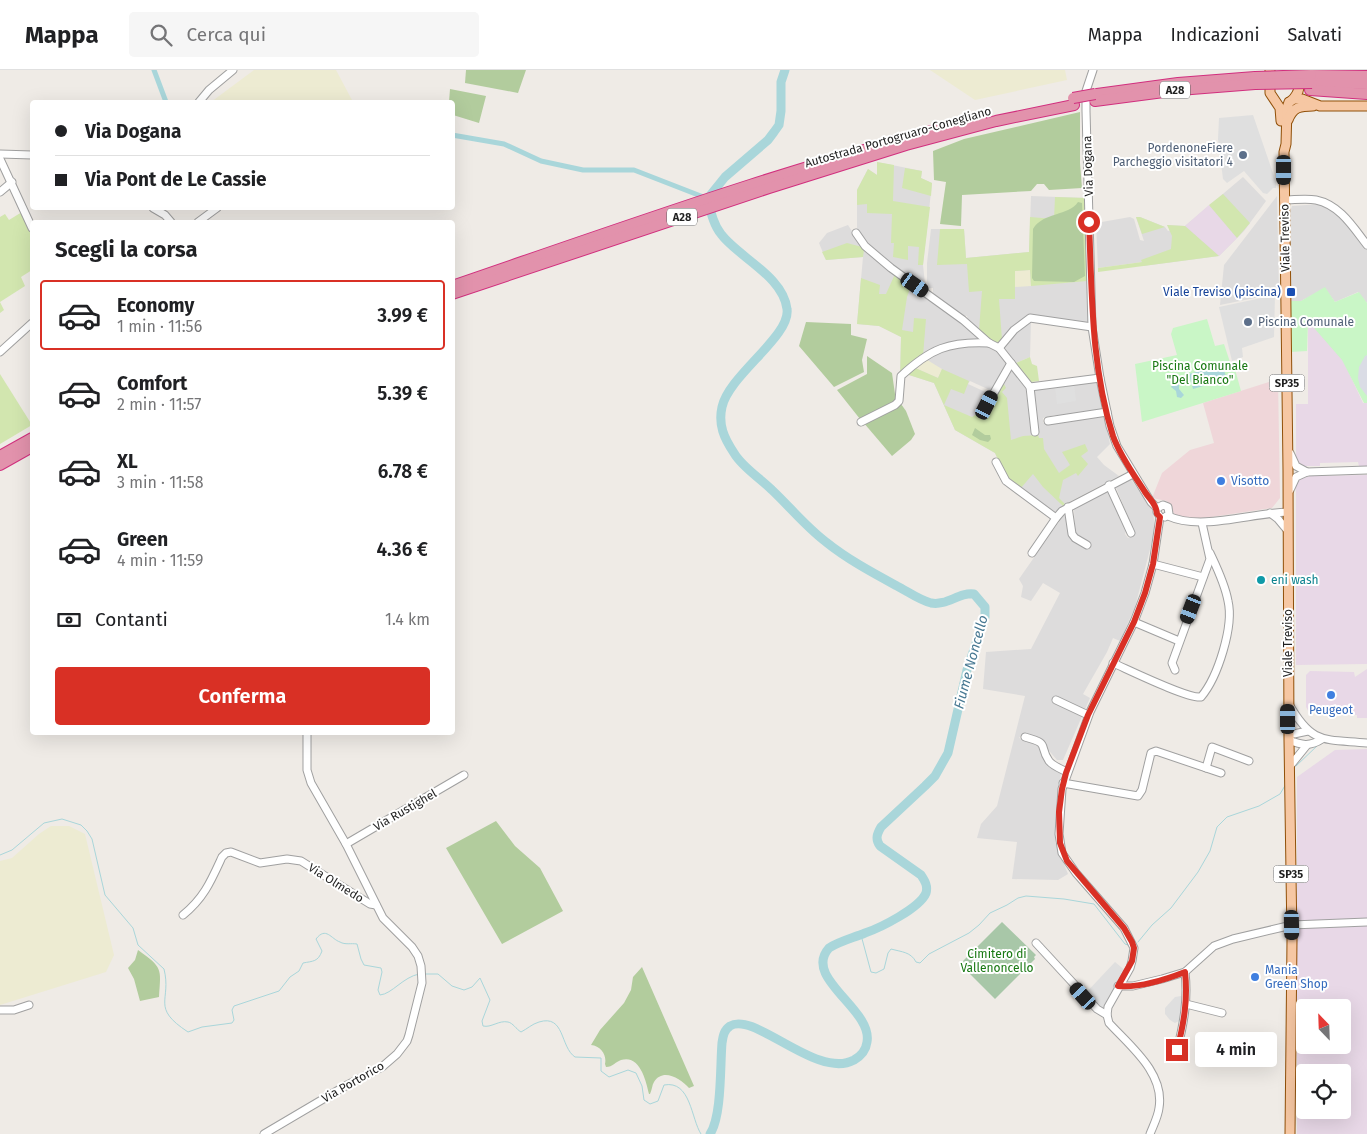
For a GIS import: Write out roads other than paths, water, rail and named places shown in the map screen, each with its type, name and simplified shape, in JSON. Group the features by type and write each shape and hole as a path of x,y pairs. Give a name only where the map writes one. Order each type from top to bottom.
{"highway":[{"name":"A28","path":"1255,81 1367,76"},
{"name":"Autostrada Portogruaro-Conegliano","path":"456,289 756,183 904,141 1143,87 1226,78 1255,81"},
{"name":"A28","path":"1311,80 1367,84"},
{"path":"1255,81 1311,80 1367,94"},
{"name":"Autostrada Portogruaro-Conegliano","path":"1095,98 1218,87 1255,81"},
{"path":"0,456 30,439"},
{"path":"0,465 30,448"}],"main road":[{"name":"Viale Treviso","path":"1270,70 1270,93 1271,97 1277,102 1281,113 1284,152"},
{"name":"Viale Treviso","path":"1290,1134 1292,925 1288,703 1288,446 1284,152 1287,108 1299,87 1299,70"},
{"path":"1277,102 1302,99 1320,106"},
{"path":"1286,125 1288,117 1295,109 1304,106 1367,106"}],"street":[{"path":"201,100 209,90 233,70"},
{"name":"Via Dogana","path":"1093,70 1086,91 1092,327 1107,412 1117,446 1151,502 1157,508 1157,514 1164,516 1169,510 1163,504 1157,508"},
{"path":"0,154 30,155"},
{"path":"0,159 30,223"},
{"path":"0,192 12,182"},
{"path":"1284,200 1314,200 1327,203 1344,215 1367,245"},
{"path":"156,210 168,220"},
{"path":"201,220 214,210"},
{"path":"856,232 865,246 891,268 998,348 1030,387 1035,432"},
{"path":"998,348 1014,330 1030,318 1092,327"},
{"path":"0,352 30,325"},
{"path":"861,422 894,405 898,401 902,376 926,355 941,348 959,344 989,343"},
{"path":"987,405 1011,363"},
{"path":"1030,387 1100,378"},
{"path":"1048,421 1107,412"},
{"path":"1288,446 1294,463 1301,472"},
{"path":"996,462 1006,482 1056,518"},
{"path":"1288,472 1294,476 1301,472 1367,470"},
{"path":"1288,497 1294,480 1301,472"},
{"path":"1032,553 1056,518 1068,507 1133,474"},
{"path":"1110,485 1131,533"},
{"path":"1068,507 1072,534 1087,545"},
{"path":"1150,1134 1159,1108 1156,1082 1147,1065 1109,1023 1107,1014 1108,1007 1132,961 1134,948 1124,928 1076,873 1062,853 1059,834 1059,812 1063,784 1088,715 1134,622 1145,593 1164,516 1202,523 1270,512 1288,512"},
{"path":"1270,512 1288,531"},
{"path":"1113,663 1196,698 1201,697 1213,678 1222,655 1229,616 1229,602 1210,553 1202,523"},
{"path":"1175,670 1172,663 1210,559 1210,553"},
{"path":"1153,564 1203,577"},
{"path":"1134,622 1179,641"},
{"path":"1056,700 1088,715"},
{"path":"1288,703 1299,721 1308,731 1322,739"},
{"path":"1289,738 1308,731"},
{"path":"307,735 307,770 311,782 346,844 376,905"},
{"path":"1025,737 1039,741 1049,762 1067,772"},
{"path":"1289,738 1298,744 1307,745"},
{"path":"1289,766 1307,745 1322,739 1367,742"},
{"path":"1206,768 1212,747 1249,760"},
{"path":"1063,784 1138,796 1142,790 1151,753 1156,751 1221,773"},
{"name":"Via Rustighel","path":"346,844 464,775"},
{"name":"Via Olmedo","path":"182,915 205,892 222,857 226,853 231,852 260,863 287,859 301,862 370,904 376,905"},
{"name":"Via Portorico","path":"264,1134 346,1085 382,1067 397,1054 409,1035 422,983 418,956 412,947 384,918 376,905"},
{"path":"1118,986 1133,986 1185,972 1214,946 1233,939 1292,925 1367,922"},
{"path":"1036,943 1096,1010 1107,1014"},
{"path":"1177,1050 1184,1025 1186,1004 1185,972"},
{"path":"1186,1004 1222,1013"},
{"path":"0,1010 14,1010 29,1005"}],"water":[{"path":"1222,365 1227,379 1193,389 1189,374"},
{"path":"1173,378 1179,378 1179,389 1184,395 1181,398 1177,397 1176,391 1171,387 1174,381"}],"waterway":[{"path":"154,70 165,100"},
{"name":"Fiume Noncello","path":"710,1134 714,1126 719,1103 722,1043 725,1031 730,1026 741,1024 755,1028 805,1054 823,1061 839,1064 854,1060 864,1050 867,1042 866,1030 860,1018 824,971 823,959 829,948 899,917 916,905 926,893 926,884 921,875 880,846 877,841 878,834 881,827 935,776 948,753 967,670 985,617 985,607 974,594 963,595 942,603 927,602 851,560 812,530 742,463 725,437 721,426 721,414 727,395 780,331 786,320 787,309 784,297 769,277 738,251 718,230 712,217 708,198 725,177 768,140 779,125 781,82 785,70"},
{"path":"455,136 504,144 541,161 583,170 634,170 706,198"},
{"path":"1296,766 1318,745"},
{"path":"1138,942 1152,925 1171,908 1198,872 1210,851 1217,827 1227,817 1259,806 1280,794 1286,784"},
{"path":"0,855 12,850 44,823 62,819 81,825 92,839 105,895 133,928 138,945 164,969 166,1010 169,1016 188,1032 202,1027 232,1023 234,1020 232,1010 234,1006 279,991 290,977 299,971 303,963 319,957 322,951 316,939 326,933 342,943 357,944 364,965 381,968 382,972 378,990 380,995 389,992 408,978 419,974"},
{"path":"861,935 871,972 876,973 884,969 888,953 891,949 909,954 916,962 920,963 929,954 969,933 990,913 1018,898 1026,896 1094,904 1125,944 1128,945"},
{"path":"425,974 438,974 452,986 464,990 472,987 480,978 490,1000 482,1021 483,1026 508,1022 521,1032 539,1022 547,1021 553,1023 558,1027 570,1052 575,1057 601,1058 601,1071 609,1077 628,1070 636,1073 642,1086 644,1100 650,1104 658,1101 664,1085 673,1085 680,1088 689,1102 701,1134"}],"place":[{"name":"PordenoneFiere Parcheggio visitatori 4","path":"1243,155"},
{"name":"Viale Treviso (piscina)","path":"1291,292"},
{"name":"Piscina Comunale","path":"1248,322"},
{"name":"Visotto","path":"1221,481"},
{"name":"eni wash","path":"1261,580"},
{"name":"Peugeot","path":"1331,695"},
{"name":"Mania Green Shop","path":"1255,977"}],"park label":[{"name":"Piscina Comunale \"Del Bianco\"","path":"1200,373"},
{"name":"Cimitero di Vallenoncello","path":"997,961"}]}
